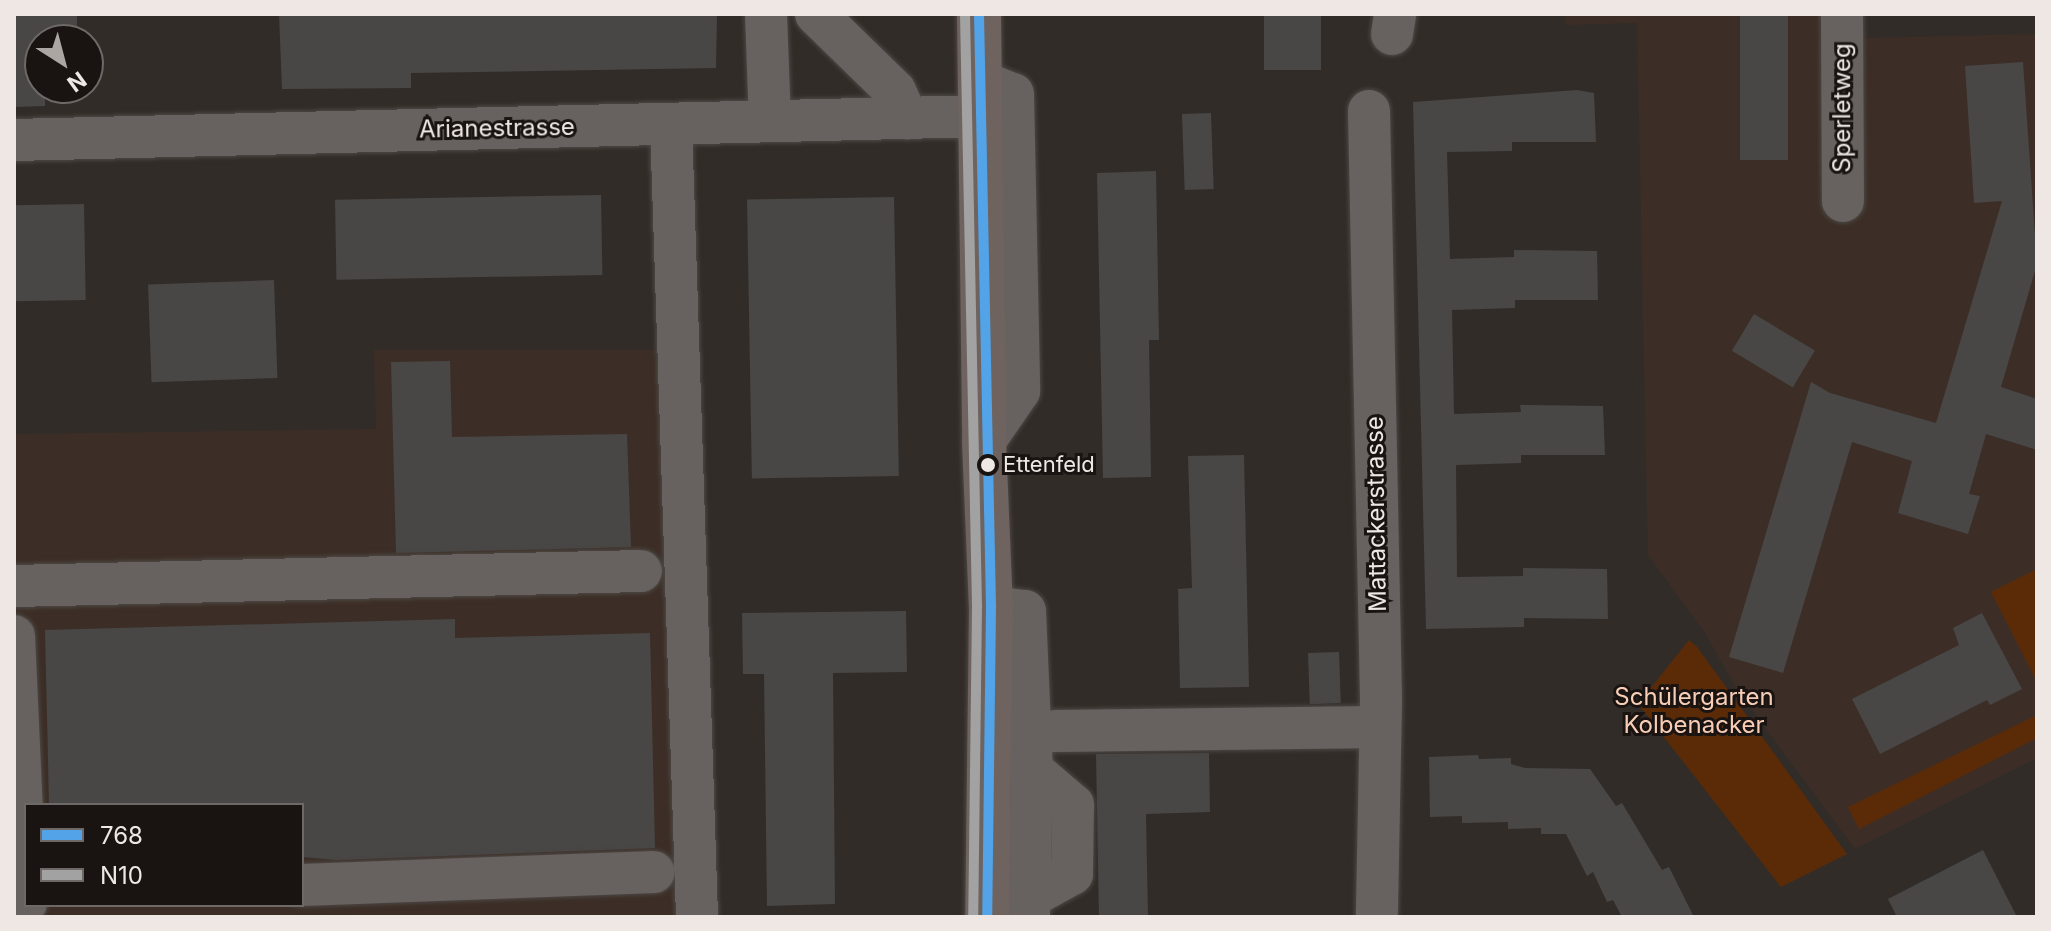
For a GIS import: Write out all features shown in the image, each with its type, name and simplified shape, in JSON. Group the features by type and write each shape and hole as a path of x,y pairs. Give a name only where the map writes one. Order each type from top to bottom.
{"main road":[{"path":"979,14 984,442 991,607 987,917"}],"street":[{"path":"766,14 770,121"},
{"path":"816,14 895,91 907,118"},
{"name":"Sperletweg","path":"1842,25 1843,201"},
{"name":"Arianestrasse","path":"14,140 907,118 980,99"},
{"name":"Mattackerstrasse","path":"1369,111 1379,727 1377,917"},
{"path":"671,124 697,917"},
{"path":"14,586 641,571"},
{"path":"991,607 1025,611 1032,770 1030,907"},
{"path":"14,636 24,852"},
{"path":"1055,731 1379,727"},
{"path":"304,885 654,872"}],"shaded area":[{"path":"1565,14 1826,14 1826,39 2037,34 2037,758 1855,849 1736,688 1704,631 1648,555 1637,23 1566,25"},
{"path":"374,350 660,350 677,917 14,917 14,434 376,429"}],"green space":[{"path":"2037,569 2037,682 1991,592"},
{"name":"Schülergarten Kolbenacker","path":"1689,640 1847,854 1781,887 1638,704"},
{"path":"2037,715 2037,738 1859,829 1848,807"}],"building":[{"path":"14,14 77,14 77,24 24,24 24,104 45,106 14,107"},
{"path":"279,14 717,14 716,68 411,73 411,88 282,89"},
{"path":"1264,14 1321,14 1321,70 1264,70"},
{"path":"1740,14 1788,14 1788,160 1740,160"},
{"path":"2023,62 2037,264 2001,387 2037,399 2037,450 1986,434 1969,494 1980,496 1968,534 1898,513 1912,461 1852,442 1783,673 1729,657 1811,382 1830,393 1936,423 2002,201 1974,203 1965,66"},
{"path":"1577,90 1594,93 1596,142 1512,142 1512,151 1447,152 1450,259 1514,257 1514,250 1597,251 1598,300 1515,300 1515,308 1452,310 1454,414 1521,412 1520,405 1603,406 1605,455 1521,455 1521,463 1456,465 1457,577 1523,576 1523,568 1607,569 1608,619 1524,618 1524,627 1426,629 1413,102"},
{"path":"1211,113 1214,189 1185,190 1182,114"},
{"path":"1156,171 1159,340 1149,340 1151,477 1103,478 1097,173"},
{"path":"601,195 602,275 336,280 335,200"},
{"path":"894,197 899,476 752,479 747,200"},
{"path":"84,204 86,300 16,301 14,205"},
{"path":"274,280 277,378 151,382 148,284"},
{"path":"1754,314 1815,351 1793,387 1732,351"},
{"path":"450,361 452,437 627,434 631,547 396,553 391,362"},
{"path":"1244,455 1249,687 1180,688 1178,589 1192,588 1188,456"},
{"path":"906,611 907,672 833,673 835,904 767,906 764,674 743,674 742,613"},
{"path":"1982,613 2022,689 1990,705 1987,700 1880,754 1852,699 1959,645 1953,628"},
{"path":"455,619 455,638 650,633 655,848 336,860 304,857 304,803 49,803 45,630"},
{"path":"1339,652 1341,703 1310,704 1308,653"},
{"path":"1209,753 1210,812 1146,814 1148,917 1099,917 1096,754"},
{"path":"1478,755 1479,759 1511,758 1511,764 1525,768 1590,769 1616,806 1622,803 1662,870 1669,867 1694,917 1622,917 1613,900 1607,902 1593,872 1587,876 1566,834 1541,834 1541,828 1508,829 1508,822 1462,823 1462,816 1430,817 1429,757"},
{"path":"1983,850 2017,917 1897,917 1888,899"}],"transit line":[{"name":"N10","path":"965,14 977,607 973,917"},
{"name":"768","path":"979,14 991,607 987,917"}],"place":[{"name":"Ettenfeld","path":"988,465"}]}
